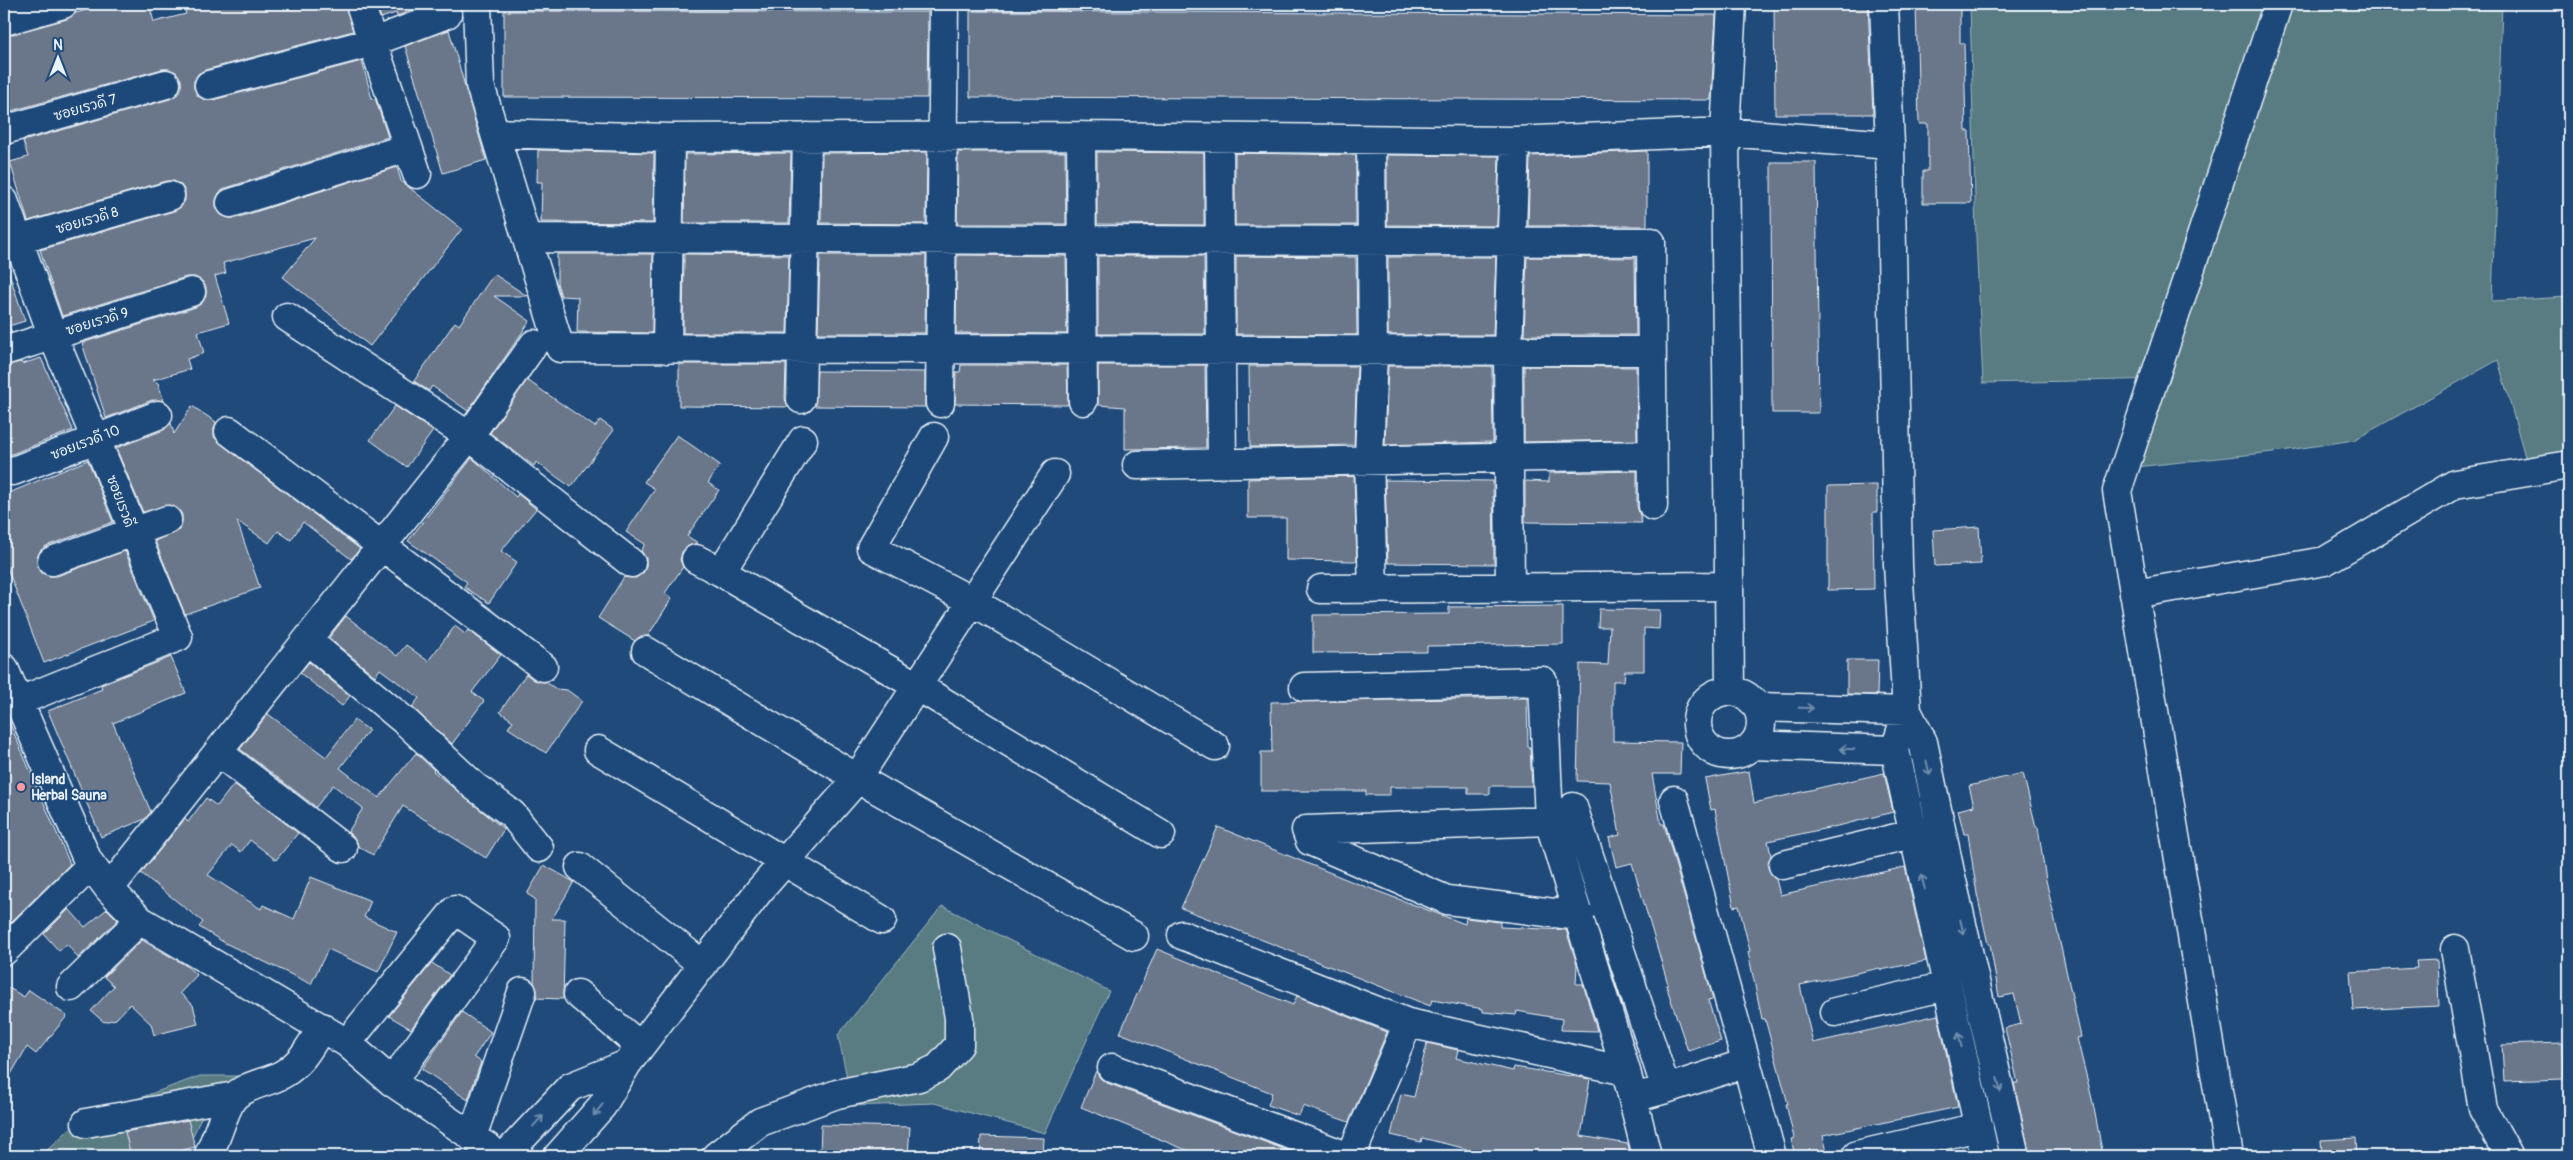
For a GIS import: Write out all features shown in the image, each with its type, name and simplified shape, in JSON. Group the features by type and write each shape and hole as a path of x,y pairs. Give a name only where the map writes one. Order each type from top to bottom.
{"street":[{"path":"4,21 62,4"},
{"path":"360,4 417,174"},
{"path":"477,4 480,85 560,348 1651,351"},
{"path":"940,402 944,4"},
{"path":"1730,690 1725,132 1732,4"},
{"path":"1884,4 1890,146 1898,565 1907,711 1895,750 1912,834 1948,986 1985,1156"},
{"path":"2229,1156 2117,491 2278,4"},
{"path":"209,86 373,42 448,14"},
{"name":"ซอยเรวดี 7","path":"4,130 166,84"},
{"path":"496,133 670,138 1081,136 1515,141 1725,132 1890,146"},
{"path":"1081,136 1083,401"},
{"path":"668,349 670,138"},
{"path":"801,399 807,138"},
{"path":"1218,138 1222,464"},
{"path":"1371,140 1372,350 1369,460 1372,588"},
{"path":"1510,588 1508,351 1515,141"},
{"path":"230,203 407,148"},
{"name":"ซอยเรวดี 8","path":"11,242 170,196"},
{"name":"ซอยเรวดี","path":"4,201 11,242 96,436 133,531 178,637 17,702"},
{"path":"527,238 1513,240 1651,242 1653,506"},
{"name":"ซอยเรวดี 9","path":"4,351 52,334 191,292"},
{"path":"287,317 468,436 632,563"},
{"path":"109,889 468,436 534,344"},
{"name":"ซอยเรวดี 10","path":"13,470 96,436 158,415"},
{"path":"229,431 383,544 543,667"},
{"path":"934,437 870,548 972,601 1215,746"},
{"path":"721,572 803,440"},
{"path":"1137,465 1652,455"},
{"path":"2134,594 2325,561 2455,484 2569,466"},
{"path":"558,1156 602,1106 633,1055 703,965 785,862 857,778 1055,474"},
{"path":"52,561 166,520"},
{"path":"696,559 917,686 1161,834"},
{"path":"1321,589 1729,586"},
{"path":"307,640 407,723 474,786 512,814 540,848"},
{"path":"646,651 857,778 1134,936"},
{"path":"4,668 17,702 91,865 109,889 140,920 347,1043 392,1082 472,1137 496,1156"},
{"path":"1304,687 1543,681 1549,821 1580,916 1626,1071 1647,1156"},
{"path":"1730,690 1743,693 1758,707 1761,727 1752,745 1744,751 1724,755 1714,752 1700,737 1697,728 1699,708 1713,694 1730,690"},
{"path":"1758,707 1907,711"},
{"path":"1907,711 1922,742 2016,1156"},
{"path":"1752,745 1895,750"},
{"path":"598,750 882,920"},
{"path":"218,752 343,848"},
{"path":"1674,800 1772,1156"},
{"path":"1573,807 1666,1089"},
{"path":"1549,821 1306,830 1310,841 1446,900 1580,916"},
{"path":"1783,865 1940,827"},
{"path":"4,951 91,865"},
{"path":"580,868 703,965"},
{"path":"347,1043 455,910 496,938 392,1082"},
{"path":"71,987 140,920"},
{"path":"1182,935 1408,1023 1626,1071"},
{"path":"716,1156 760,1122 837,1094 919,1077 938,1068 960,1045 960,1018 947,948"},
{"path":"2455,949 2483,1109 2509,1156"},
{"path":"1835,1012 1948,986"},
{"path":"472,1137 522,992"},
{"path":"578,994 633,1055"},
{"path":"1351,1156 1408,1023"},
{"path":"86,1124 235,1096 258,1084 282,1075 301,1060 322,1027"},
{"path":"505,1156 570,1087 633,1055"},
{"path":"1633,1098 1746,1063"},
{"path":"1112,1068 1347,1156"},
{"path":"208,1156 218,1136 226,1110 235,1096"},
{"path":"1857,1155 1979,1127"}],"green space":[{"path":"1970,4 2502,4 2492,301 2569,297 2569,459 2527,464 2498,360 2354,440 2282,451 2136,467 2166,379 1983,383 1976,238"},
{"path":"2541,4 2569,4 2569,11"},
{"path":"942,906 1109,991 1045,1133 934,1103 853,1106 838,1035"},
{"path":"200,1076 240,1076 231,1093 204,1111 184,1156 41,1156 79,1120"}],"building":[{"path":"108,4 149,4 154,22 186,14 183,4 345,4 353,31 205,70 198,74 194,81 194,88 198,96 205,100 213,100 362,61 372,99 375,98 388,137 226,188 219,193 216,200 216,208 221,215 228,218 236,218 397,167 401,181 462,229 370,346 283,277 315,238 223,263 226,273 215,276 229,323 198,332 204,353 187,359 190,369 153,380 158,383 164,401 152,400 106,418 82,343 196,307 202,303 206,296 206,287 202,281 195,277 186,277 62,316 40,250 174,211 181,207 185,200 185,191 181,185 174,181 166,181 28,221 10,162 28,157 23,141 170,99 178,94 181,80 176,72 162,69 4,113 4,36 67,19 76,13"},
{"path":"376,4 430,4 397,16 396,13 381,18"},
{"path":"1916,4 1960,4 1960,43 1964,43 1966,131 1969,131 1971,203 1923,203 1923,171 1928,171 1928,124 1919,124"},
{"path":"1774,5 1868,5 1873,114 1775,114"},
{"path":"504,11 928,12 927,98 504,97"},
{"path":"970,11 1716,15 1711,100 970,97"},
{"path":"449,30 486,160 443,173 405,46"},
{"path":"538,150 654,153 653,223 541,222 542,182 537,182"},
{"path":"1647,151 1647,226 1528,226 1530,156"},
{"path":"927,152 926,224 821,223 822,153"},
{"path":"958,152 1065,152 1066,224 957,224"},
{"path":"1097,152 1204,153 1204,225 1097,224"},
{"path":"791,153 789,223 684,223 685,154"},
{"path":"1235,153 1356,155 1356,225 1235,225"},
{"path":"1387,155 1499,156 1497,226 1387,225"},
{"path":"1771,162 1816,162 1819,413 1772,413"},
{"path":"557,254 653,254 652,333 577,332 578,297 561,296 557,283"},
{"path":"684,254 789,255 787,333 683,333"},
{"path":"820,255 926,255 925,333 818,333"},
{"path":"957,255 1066,256 1067,334 956,333"},
{"path":"1098,256 1204,256 1205,334 1098,334"},
{"path":"1236,256 1356,257 1357,335 1236,334"},
{"path":"1388,257 1496,257 1493,335 1388,335"},
{"path":"1527,257 1635,258 1636,335 1524,335"},
{"path":"4,267 7,267 25,321 9,326 12,332 4,335"},
{"path":"494,274 527,296 494,296 530,321 468,411 432,386 429,391 414,381 455,322 459,325"},
{"path":"41,358 73,430 4,457 4,366 21,362 22,364"},
{"path":"679,364 786,364 785,399 788,407 679,406"},
{"path":"961,365 1067,365 1068,405 955,404 956,372 960,372"},
{"path":"1098,365 1205,365 1206,448 1125,449 1125,407 1098,405"},
{"path":"1249,366 1357,366 1354,445 1250,447"},
{"path":"1388,366 1492,366 1493,442 1385,445"},
{"path":"1524,366 1636,367 1637,440 1524,442"},
{"path":"817,371 925,372 925,407 815,406"},
{"path":"527,380 595,427 600,420 614,430 571,487 536,462 534,466 490,433"},
{"path":"192,406 216,422 214,437 220,443 360,549 351,559 303,522 291,540 278,531 269,543 237,521 260,588 185,614 155,541 179,530 182,514 177,508 169,505 143,512 116,448 164,430 171,423 174,434"},
{"path":"395,406 433,431 407,467 370,440"},
{"path":"677,435 720,465 708,483 719,490 687,536 698,543 688,546 682,552 680,560 683,567 665,593 672,598 648,636 639,637 635,641 598,618 624,577 636,578 644,572 646,558 641,551 645,544 626,532 655,489 644,482"},
{"path":"472,458 516,497 518,494 536,509 501,551 517,562 489,603 464,587 467,582 408,541"},
{"path":"88,460 113,522 46,546 40,551 37,558 38,567 42,573 49,576 57,576 125,551 154,621 44,663 4,560 4,495"},
{"path":"1637,471 1637,506 1642,523 1525,522 1525,481 1549,482 1549,473"},
{"path":"1354,476 1357,561 1286,560 1286,518 1248,518 1248,479"},
{"path":"1385,480 1493,481 1494,564 1388,563"},
{"path":"1877,485 1877,512 1873,512 1874,589 1828,590 1828,486"},
{"path":"1979,527 1981,564 1935,566 1933,530"},
{"path":"1563,606 1563,644 1427,646 1427,652 1313,653 1313,615 1449,614 1449,607"},
{"path":"1599,609 1660,610 1659,629 1644,628 1644,671 1625,671 1624,681 1613,681 1613,741 1681,742 1680,774 1652,774 1661,824 1664,824 1713,999 1708,1000 1721,1041 1688,1051 1666,985 1668,984 1632,863 1616,867 1609,838 1620,835 1610,782 1577,781 1580,664 1608,665 1610,627 1598,627"},
{"path":"346,616 397,656 406,645 428,661 455,626 465,634 468,630 501,655 472,692 484,701 452,744 412,707 419,698 380,669 375,676 329,638"},
{"path":"171,657 186,693 113,723 151,812 145,819 101,837 48,711 102,689 101,685"},
{"path":"1847,660 1878,660 1877,695 1847,694"},
{"path":"309,662 350,696 342,706 300,673"},
{"path":"526,674 534,680 546,682 556,689 567,690 582,701 546,753 508,728 513,721 500,712"},
{"path":"1527,698 1528,747 1530,747 1532,786 1490,786 1490,794 1468,794 1468,787 1390,787 1390,795 1366,795 1366,791 1261,791 1261,752 1272,752 1271,702"},
{"name":"Island Herbal Sauna","path":"4,710 70,864 4,929"},
{"path":"268,714 326,757 354,720 369,730 340,768 379,798 416,753 433,771 504,829 486,858 403,806 373,855 358,846 357,842 348,832 363,808 333,785 316,807 240,749"},
{"path":"1749,771 1754,803 1884,773 1893,812 1768,841 1771,855 1768,868 1776,879 1780,895 1905,867 1926,961 1881,970 1880,968 1800,985 1806,1013 1813,1043 1938,1015 1958,1107 1823,1135 1828,1156 1795,1156 1791,1139 1794,1138 1786,1104 1788,1104 1765,1019 1762,1019 1748,952 1750,951 1739,906 1734,907 1715,809 1711,810 1705,779"},
{"path":"2023,773 2036,827 2038,827 2046,880 2081,1037 2077,1038 2093,1103 2103,1156 2030,1156 2014,1083 2018,1083 2005,1028 2021,1024 2014,994 1999,997 1990,944 1988,944 1977,894 1968,834 1964,834 1958,810 1974,806 1969,786"},
{"path":"234,784 298,833 276,860 250,840 241,852 232,845 208,875 261,909 263,905 294,919 311,877 371,901 364,917 397,932 378,972 328,949 311,984 225,943 199,927 203,922 141,873 185,819 188,822 206,798 217,806"},
{"path":"1218,827 1353,882 1465,924 1466,918 1500,922 1500,927 1566,930 1577,964 1576,984 1583,984 1597,1031 1561,1030 1562,1019 1517,1011 1516,1015 1483,1012 1483,1009 1432,1000 1430,1006 1181,908"},
{"path":"544,865 574,882 552,919 565,919 563,999 536,998 537,990 534,982 535,899 527,894"},
{"path":"69,909 85,927 107,909 118,920 78,958 67,944 59,951 44,934"},
{"path":"142,940 185,965 197,975 180,993 193,1005 198,1024 154,1035 151,1024 130,1004 116,1019 104,1022 91,1011 114,986 104,977"},
{"path":"1157,949 1293,1005 1297,996 1387,1032 1349,1122 1303,1106 1299,1116 1268,1105 1272,1093 1120,1033"},
{"path":"2437,960 2439,1006 2353,1010 2350,972 2417,968 2416,961"},
{"path":"432,963 450,975 411,1029 389,1016"},
{"path":"4,985 24,997 29,990 67,1016 36,1054 27,1047 4,1086"},
{"path":"462,1012 491,1032 474,1057 481,1062 468,1100 422,1069"},
{"path":"1427,1043 1458,1050 1456,1058 1513,1071 1514,1067 1590,1079 1581,1136 1628,1144 1631,1156 1475,1156 1466,1154 1467,1149 1422,1138 1421,1142 1391,1135 1401,1094 1414,1097"},
{"path":"2563,1043 2564,1079 2504,1081 2502,1045"},
{"path":"1096,1071 1100,1078 1107,1083 1302,1156 1201,1156 1081,1107"},
{"path":"188,1120 195,1147 159,1156 131,1156 125,1132"},
{"path":"821,1125 910,1127 908,1156 820,1156"},
{"path":"981,1136 1044,1138 1043,1156 980,1156"},
{"path":"2356,1138 2357,1156 2322,1156 2321,1140"}],"place":[{"name":"Island Herbal Sauna","path":"21,787"}]}
